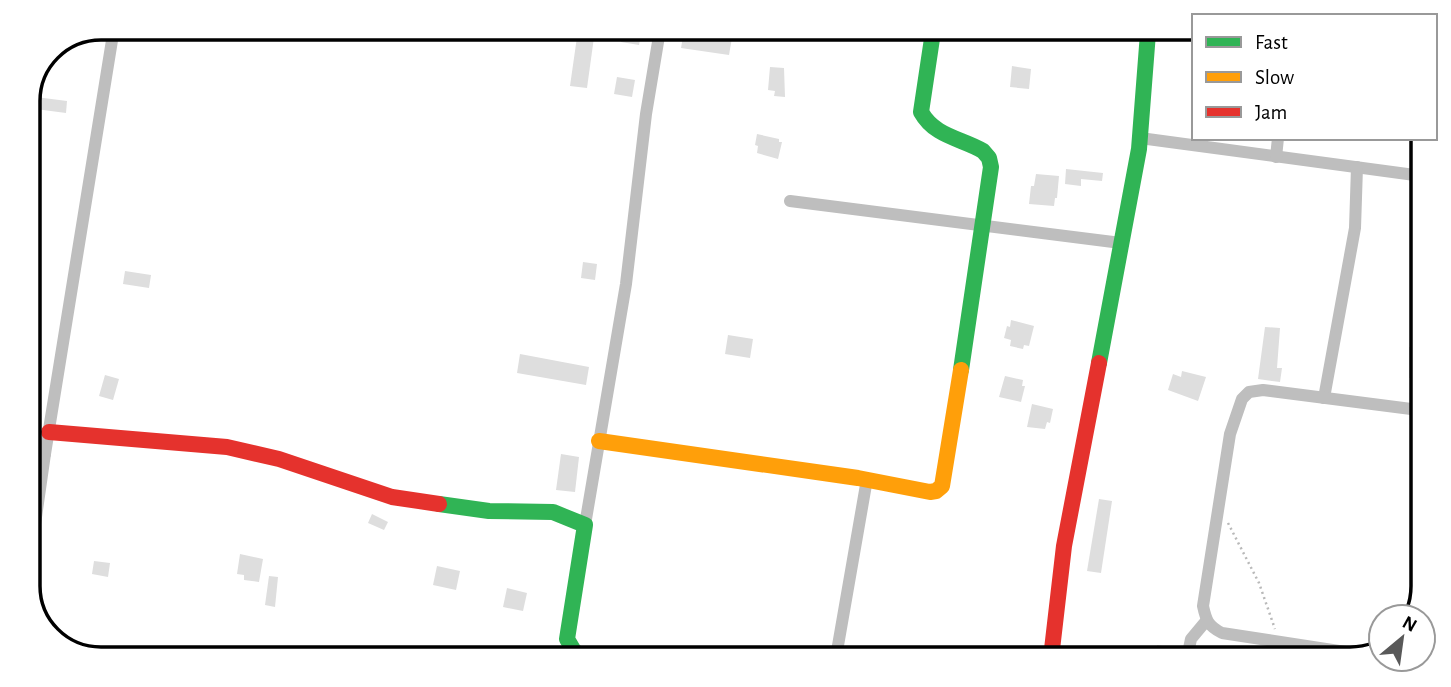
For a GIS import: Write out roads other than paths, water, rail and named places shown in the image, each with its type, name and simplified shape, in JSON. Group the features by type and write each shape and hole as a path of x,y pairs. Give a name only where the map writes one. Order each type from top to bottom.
{"street":[{"path":"40,489 112,40"},
{"path":"566,647 625,284 646,114 658,40"},
{"path":"599,441 867,479 930,492 942,486 991,162 984,151 938,132 924,120 921,111 932,40"},
{"path":"1052,647 1063,546 1140,138 1147,40"},
{"path":"1140,138 1411,174"},
{"path":"1276,156 1279,140"},
{"path":"1324,398 1355,228 1357,167"},
{"path":"790,201 1121,243"},
{"path":"1312,647 1222,633 1206,621 1203,606 1230,435 1242,399 1249,392 1263,390 1411,409"},
{"path":"49,432 227,447 279,459 392,497 489,511 553,512 585,525"},
{"path":"40,455 45,454"},
{"path":"838,647 867,479"},
{"path":"1189,647 1191,639 1206,621"},
{"path":"567,639 572,647"}]}
